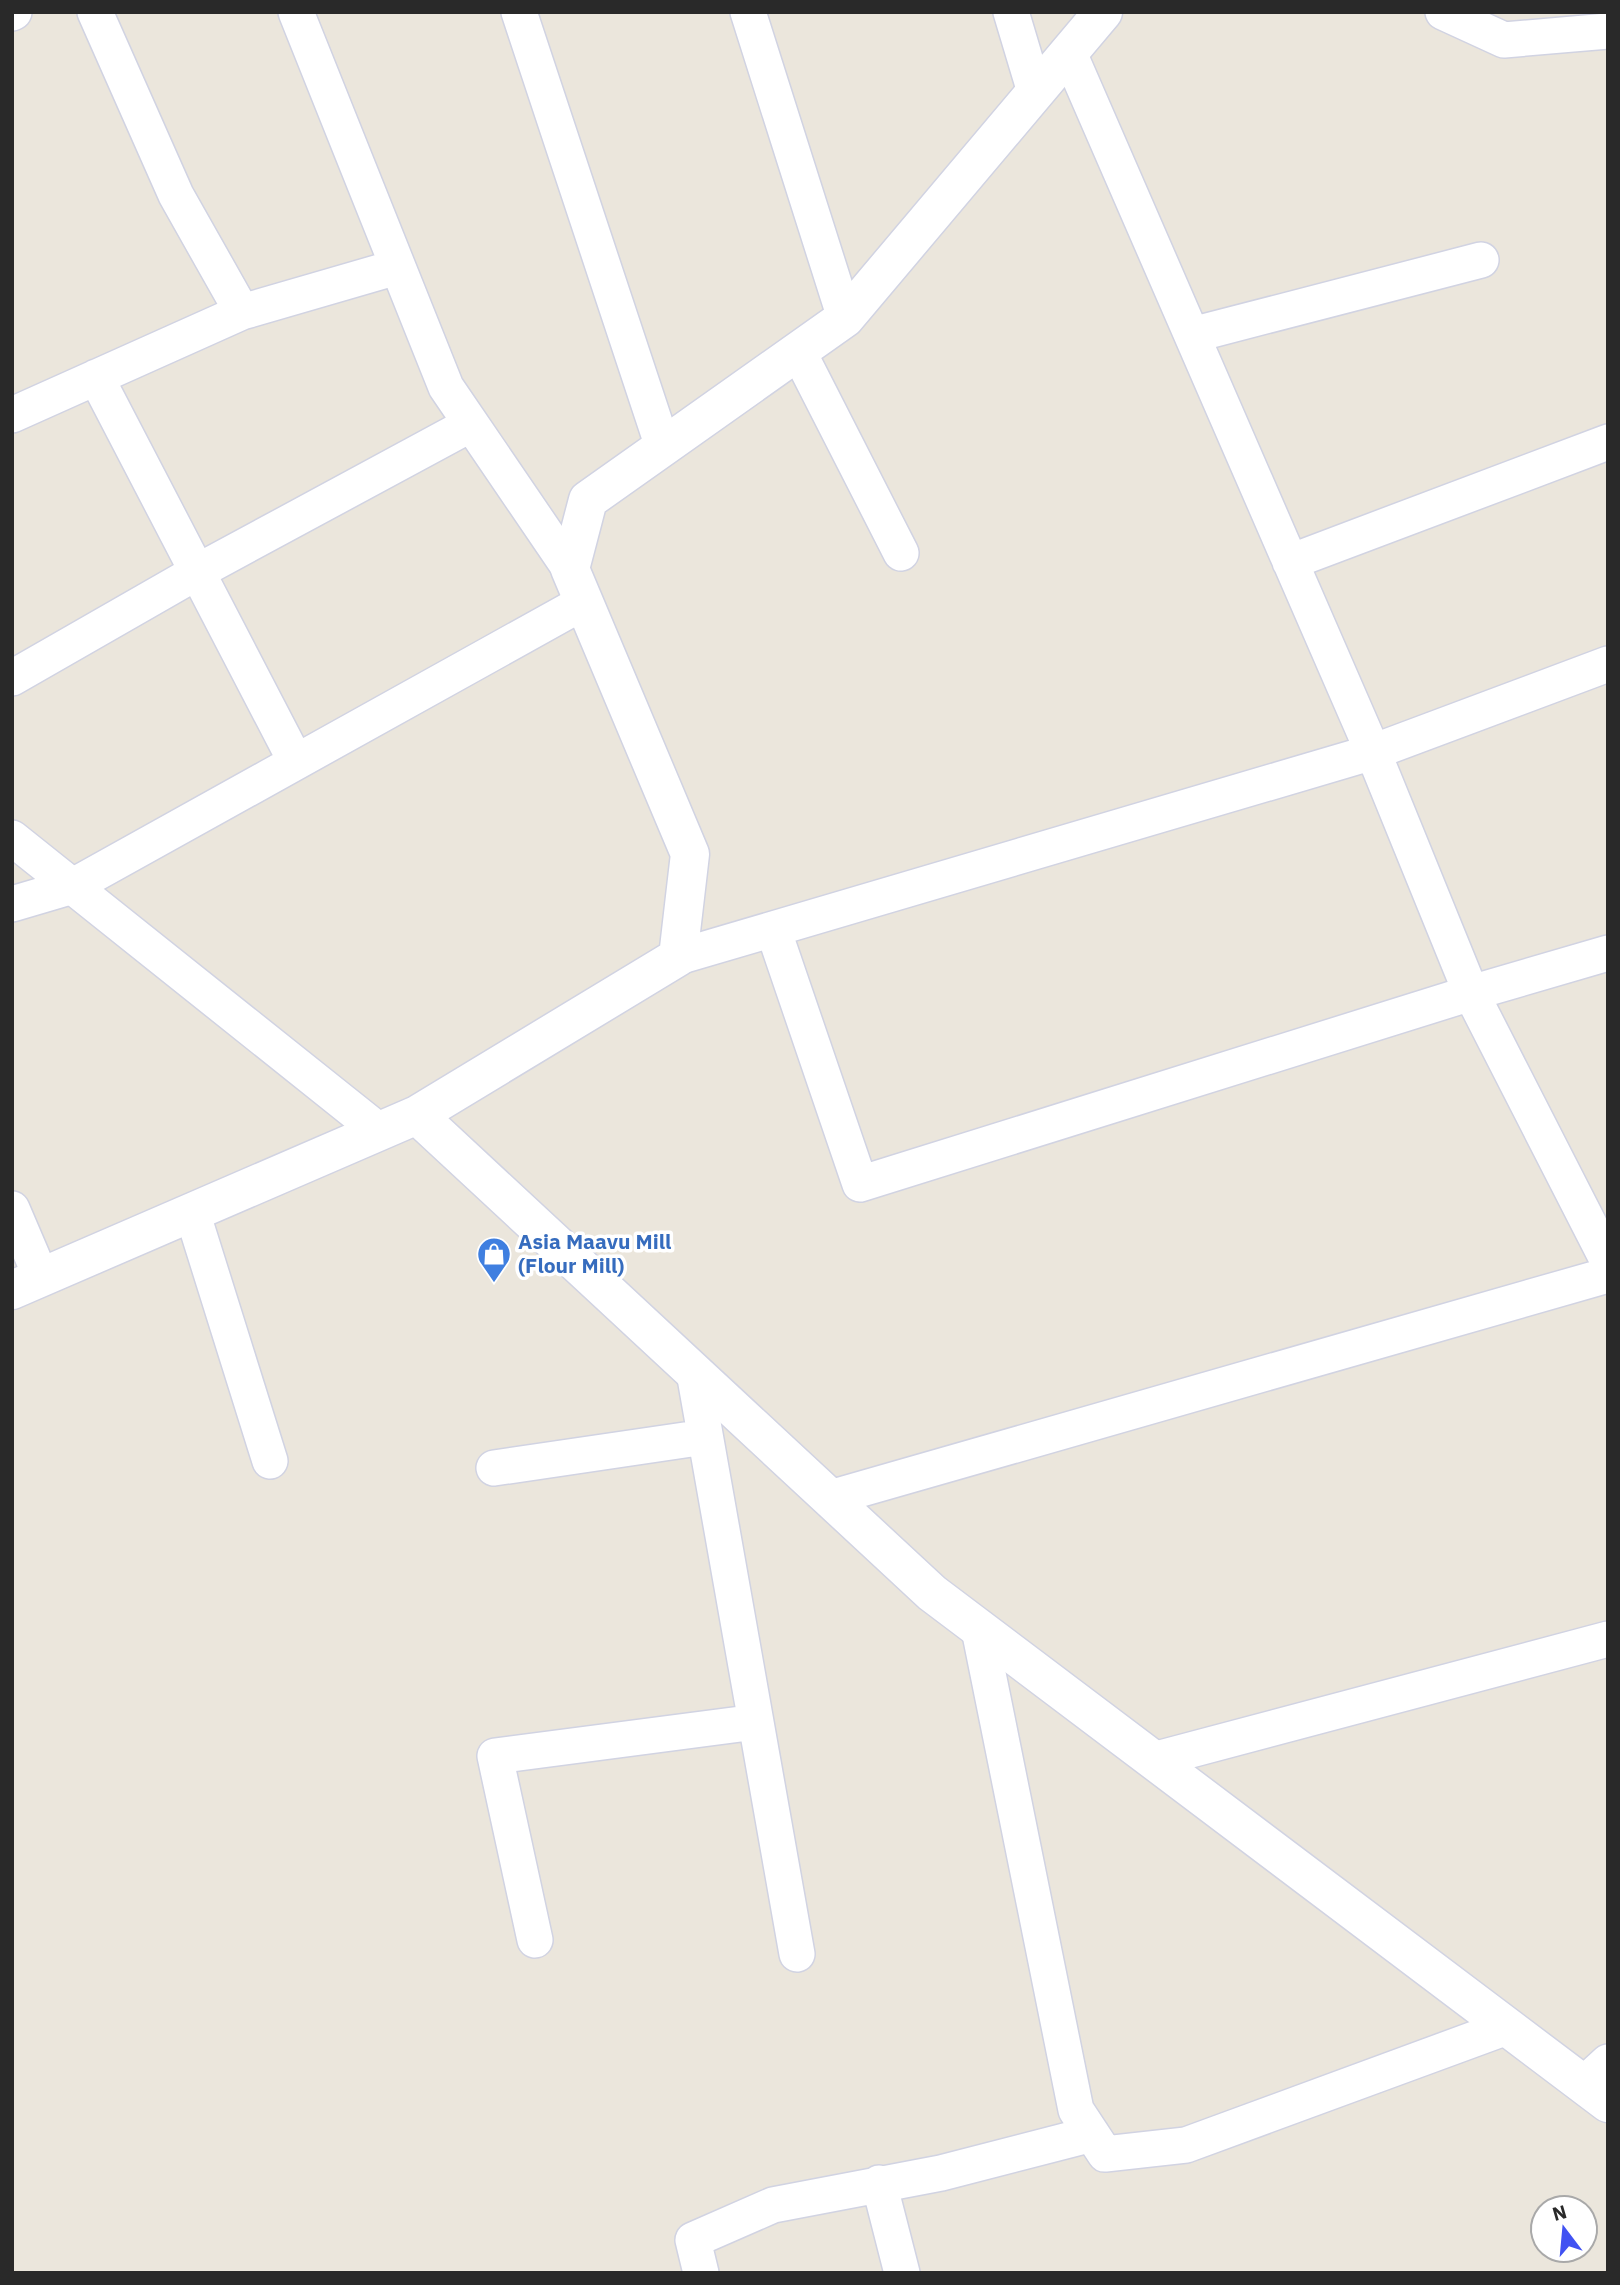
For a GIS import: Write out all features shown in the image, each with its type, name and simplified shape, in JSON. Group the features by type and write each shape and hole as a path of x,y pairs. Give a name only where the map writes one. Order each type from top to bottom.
{"street":[{"path":"95,12 176,195 242,312"},
{"path":"296,12 446,387 577,586 690,854 678,957"},
{"path":"519,12 663,447"},
{"path":"748,12 845,318"},
{"path":"1011,12 1035,92"},
{"path":"577,586 588,500 845,318 1103,12"},
{"path":"1443,12 1504,40 1608,31"},
{"path":"1069,53 1373,752 1471,993 1608,1261"},
{"path":"1192,335 1481,260"},
{"path":"12,415 242,312 397,267"},
{"path":"798,351 901,553"},
{"path":"96,377 296,762"},
{"path":"12,678 197,572 471,424"},
{"path":"1290,562 1608,442"},
{"path":"12,904 73,886 296,762 577,586"},
{"path":"12,1209 27,1283 418,1115 678,957 1373,752 1608,664"},
{"path":"12,838 379,1131"},
{"path":"773,929 860,1184 1471,993 1608,953"},
{"path":"418,1115 932,1593 1507,2027 1600,2083"},
{"path":"192,1212 270,1461"},
{"path":"830,1498 1608,1275"},
{"path":"694,1371 797,1954"},
{"path":"494,1468 705,1437"},
{"path":"979,1629 1076,2110 1105,2154 1186,2145 1507,2027"},
{"path":"1153,1760 1608,1639"},
{"path":"535,1940 495,1756 756,1721"},
{"path":"701,2273 693,2240 773,2205 941,2173 1092,2134"},
{"path":"879,2183 902,2273"}],"place":[{"name":"Asia Maavu Mill (Flour Mill)","path":"494,1284"}]}
